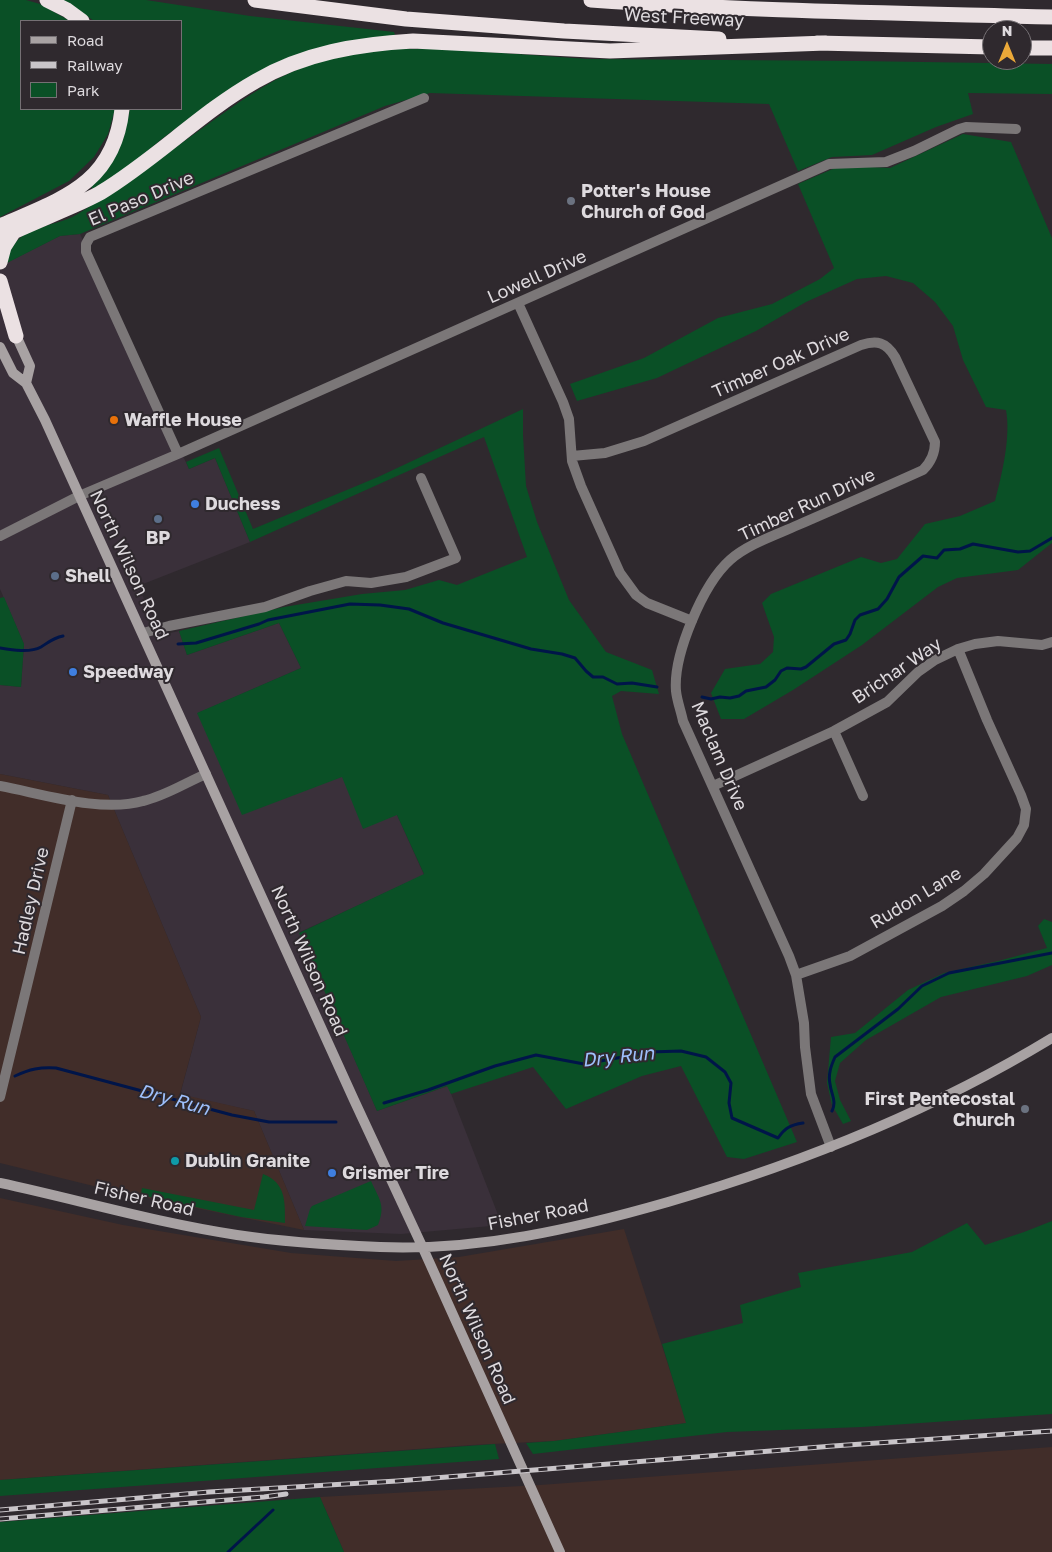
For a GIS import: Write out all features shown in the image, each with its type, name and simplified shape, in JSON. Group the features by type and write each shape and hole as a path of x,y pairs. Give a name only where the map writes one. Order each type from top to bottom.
{"highway":[{"path":"47,0 67,10 81,20"},
{"name":"West Freeway","path":"255,0 406,19 544,30 826,43 982,47"},
{"name":"West Freeway","path":"591,0 645,4 882,13 1052,16"},
{"path":"4,232 99,194 232,96 257,80 286,66 348,47 412,41 610,51 826,43"},
{"path":"1032,48 1052,48"},
{"path":"4,232 66,196 91,179 108,156 116,141 121,125 122,110"},
{"path":"0,262 4,247 4,232"},
{"path":"0,281 16,336"}],"main road":[{"name":"North Wilson Road","path":"0,302 30,366 26,383"},
{"name":"North Wilson Road","path":"0,347 13,373 26,383 143,633 560,1552"},
{"name":"Fisher Road","path":"0,1183 178,1224 236,1235 317,1244 383,1247 458,1246 494,1241 620,1216 749,1177 831,1147 954,1093 1052,1038"}],"street":[{"name":"El Paso Drive","path":"178,454 86,252 86,244 90,237 424,98"},
{"name":"Lowell Drive","path":"0,536 79,496 178,454 829,164 886,162 966,127 1016,129"},
{"path":"518,303 563,402 568,419 572,456 581,486 620,573 636,595 647,604 692,621"},
{"name":"Timber Oak Drive","path":"572,456 605,452 644,441 861,345 880,342 889,348 895,357 934,442 935,450 932,458"},
{"name":"Timber Run Drive","path":"692,621 705,592 730,559 766,539 923,470 929,465 932,458"},
{"path":"143,633 265,607 310,590 346,581 371,583 406,577 456,558 421,478"},
{"name":"Maclam Drive","path":"692,621 679,661 676,691 683,721 762,894 796,975 804,1023 811,1094 831,1147"},
{"name":"Brichar Way","path":"713,786 834,731 887,702 918,672 935,660 958,649 974,644 998,641 1042,645 1052,642"},
{"name":"Rudon Lane","path":"796,975 850,956 942,906 984,874 1017,838 1024,825 1026,809 1021,795 987,720 958,649"},
{"path":"834,731 864,796"},
{"path":"0,786 104,805 142,802 206,774"},
{"name":"Hadley Drive","path":"0,1097 72,800"}],"shaded area":[{"path":"80,234 189,469 215,458 250,542 138,586 161,635 179,631 187,655 279,623 301,668 198,713 342,776 397,815 424,875 300,932 377,1111 448,1086 502,1225 401,1234 304,1230 254,1111 180,1095 201,1017 108,795 0,774 0,685 21,687 24,644 0,589 0,257 6,263 60,236"},
{"path":"0,774 108,795 201,1017 180,1094 254,1111 304,1230 118,1192 0,1163"},
{"path":"0,1198 123,1225 291,1253 396,1261 459,1257 624,1229 687,1423 554,1441 471,1445 0,1480"},
{"path":"1052,1447 1052,1552 344,1552 320,1497 540,1485"}],"green space":[{"path":"0,0 26,0 40,4 68,20 20,20 20,110 115,110 108,134 94,157 69,181 0,217"},
{"path":"61,0 146,0 250,16 394,32 395,35 368,39 205,107 163,138 116,177 93,190 91,186 123,139 130,110 182,110 182,20 93,20"},
{"path":"398,49 447,49 587,59 982,63 982,70 1032,70 1032,64 1052,64 1052,94 968,93 973,114 936,127 872,155 832,157 798,171 769,104 430,93 385,106 80,234 60,236 5,264 18,239 25,234 68,219 93,205 263,87 301,68 337,57"},
{"path":"963,134 1011,142 1052,238 1052,543 1018,570 957,578 938,587 862,645 793,690 744,719 721,719 711,693 725,669 760,664 773,652 774,637 762,603 771,594 861,557 881,563 897,559 925,524 960,516 995,501 1007,444 1006,410 986,407 963,360 953,326 935,302 913,283 886,276 857,279 806,302 756,331 657,378 577,401 570,384 644,358 718,318 772,304 820,279 834,268 798,184 835,168 850,166 890,168"},
{"path":"523,409 526,486 537,522 569,600 606,652 652,670 659,694 621,691 612,696 622,734 797,1142 744,1159 727,1157 681,1066 642,1076 566,1109 533,1067 451,1094 447,1086 377,1111 299,933 424,874 397,815 363,829 342,777 242,815 197,713 301,668 279,623 187,655 179,631 284,607 362,594 405,590 439,580 457,585 527,557 484,437 250,542 215,458 189,469 186,462 219,448 253,529 378,477"},
{"path":"4,597 24,644 21,687 0,685 0,598"},
{"path":"1044,919 1052,922 1052,965 1027,976 941,997 866,1040 840,1063 835,1081 840,1100 851,1121 843,1124 832,1105 827,1083 831,1037 855,1033 908,990 944,973 1047,948 1038,926"},
{"path":"263,1174 276,1182 283,1194 285,1223 241,1217 141,1195 142,1188 254,1210"},
{"path":"371,1181 381,1207 378,1225 367,1230 305,1226 312,1206"},
{"path":"1052,1221 1052,1414 862,1427 727,1432 533,1454 526,1443 686,1423 662,1344 743,1323 740,1305 801,1287 798,1273 912,1252 967,1223 985,1245"},
{"path":"495,1444 499,1459 0,1496 0,1480"},
{"path":"320,1497 344,1552 0,1552 0,1522"}],"waterway":[{"path":"702,697 711,699 739,696 746,691 766,687 775,680 781,671 787,668 801,669 806,667 834,644 846,640 855,620 860,615 878,609 887,599 899,577 923,556 937,558 944,550 960,549 973,544 1018,552 1030,551 1052,538"},
{"path":"178,644 196,643 268,620 350,604 380,605 409,609 443,623 531,649 575,658 593,677 603,677 617,684 632,683 657,687"},
{"path":"0,648 32,650 63,636"},
{"name":"Dry Run","path":"832,1111 834,1101 829,1077 835,1057 898,1009 922,986 949,973 1052,953"},
{"name":"Dry Run","path":"384,1103 428,1090 495,1066 536,1055 584,1064 650,1052 681,1051 706,1057 725,1072 731,1083 729,1103 732,1118 778,1138 788,1128 803,1123"},
{"name":"Dry Run","path":"15,1076 35,1069 56,1068 232,1115 269,1122 336,1122"},
{"path":"228,1552 273,1510"}],"railway":[{"path":"0,1510 209,1492 397,1481 833,1446 1052,1431"},
{"path":"0,1519 286,1494"}],"place":[{"name":"Potter's House Church of God","path":"571,201"},
{"name":"Waffle House","path":"114,420"},
{"name":"Duchess","path":"195,504"},
{"name":"BP","path":"158,519"},
{"name":"Shell","path":"55,576"},
{"name":"Speedway","path":"73,672"},
{"name":"First Pentecostal Church","path":"1025,1109"},
{"name":"Dublin Granite","path":"175,1161"},
{"name":"Grismer Tire","path":"332,1173"}]}
